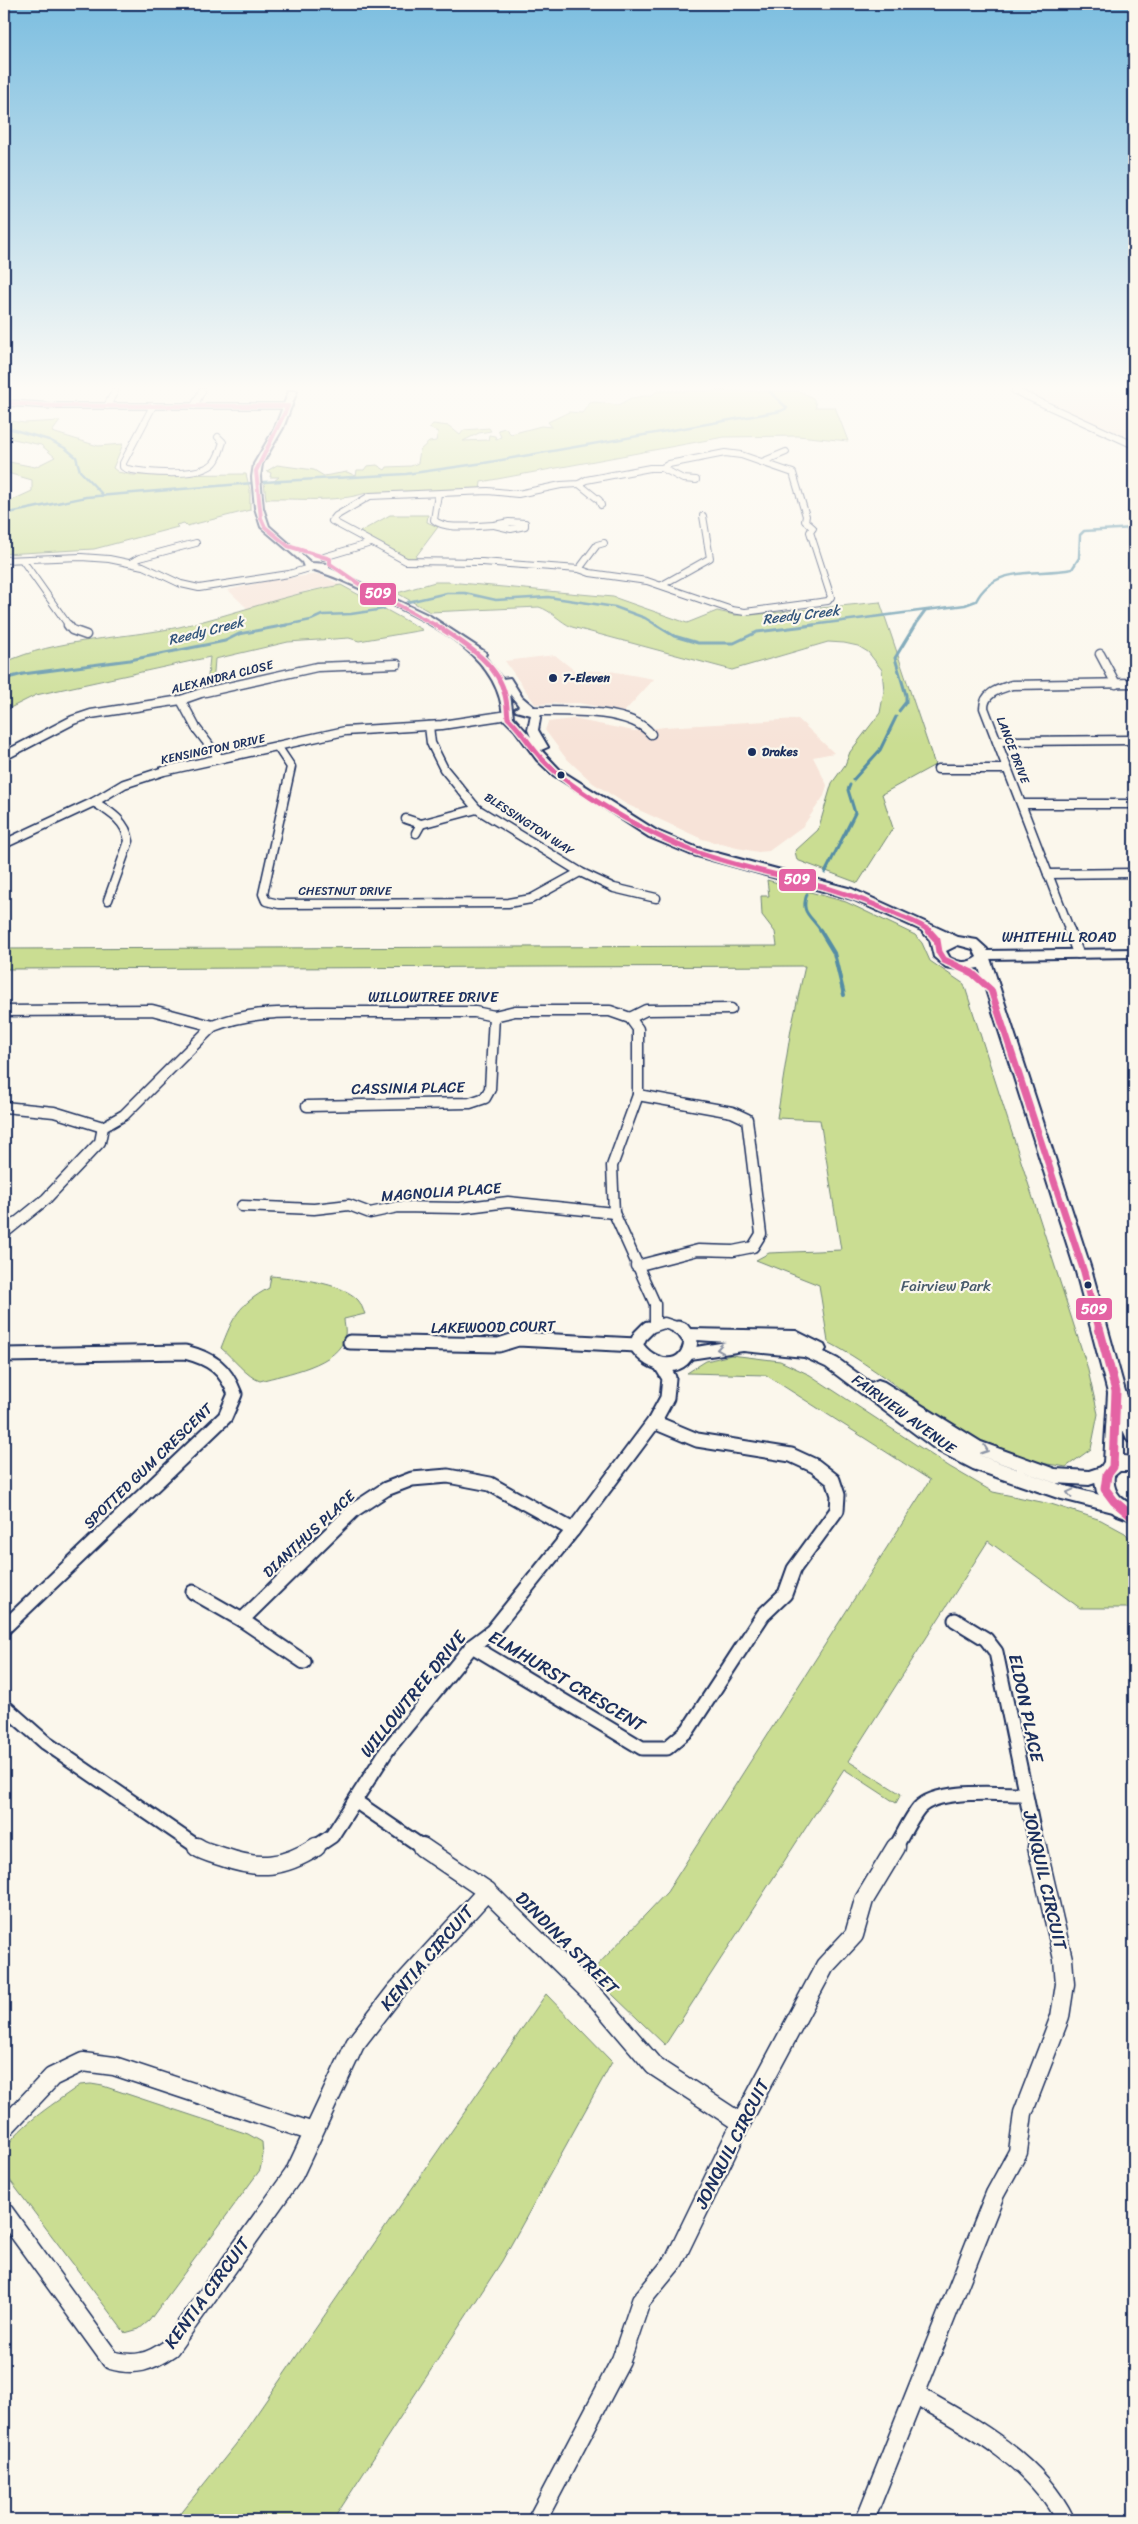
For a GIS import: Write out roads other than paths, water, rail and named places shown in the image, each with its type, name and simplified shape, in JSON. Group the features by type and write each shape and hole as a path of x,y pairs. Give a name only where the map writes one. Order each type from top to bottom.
{"main road":[{"path":"259,509 265,527 310,564 358,583 427,618 472,649 486,656 499,669 518,699 534,714"},
{"path":"288,546 326,560 358,583"},
{"path":"310,564 326,560"},
{"path":"310,564 326,560"},
{"path":"472,649 496,677 510,717 541,758 574,784 625,818 671,843 799,877 858,896 927,929 956,940 975,944 983,958 991,990 1084,1272 1116,1391 1130,1420 1134,1436"},
{"path":"510,717 522,723 534,714"},
{"path":"534,714 533,730 539,744 574,784"},
{"path":"927,929 937,940 944,960 972,973 991,990"},
{"path":"940,949 945,943 956,940"},
{"path":"954,965 974,966 983,958"},
{"path":"1116,1391 1110,1469 1103,1480 1104,1489 1129,1512"},
{"path":"1110,1469 1121,1464 1134,1464"}],"street":[{"path":"348,509 336,516 332,521 336,525 406,560 482,562 579,569 662,585 732,610 744,612 828,601 831,596 810,532 813,528 805,521 804,509"},
{"path":"436,509 434,520 445,526 494,525"},
{"path":"662,585 710,558 703,516"},
{"path":"130,562 196,543"},
{"path":"579,569 597,545 604,543"},
{"path":"326,560 374,545"},
{"path":"4,560 81,557 130,562 181,584 199,588 276,575 310,564"},
{"path":"23,560 72,630 86,635"},
{"path":"1100,654 1116,684"},
{"name":"ALEXANDRA CLOSE","path":"4,756 73,720 91,714 181,700 201,693 317,667 396,664"},
{"name":"LANCE DRIVE","path":"1078,953 984,708 987,696 994,691 1022,684 1134,684"},
{"path":"181,700 196,728 219,758"},
{"path":"534,714 579,711 635,721 646,726 651,734"},
{"name":"KENSINGTON DRIVE","path":"4,844 94,802 124,784 143,776 345,731 442,725 479,725 510,717"},
{"name":"BLESSINGTON WAY","path":"428,726 432,744 444,769 477,809 580,872 614,888 656,898"},
{"path":"997,741 1134,740"},
{"name":"CHESTNUT DRIVE","path":"278,746 292,767 263,894 266,901 279,904 508,903 531,899 580,872"},
{"path":"938,769 1007,769"},
{"path":"94,802 123,822 129,832 129,841 108,900"},
{"path":"1022,804 1134,804"},
{"path":"406,819 421,824 477,809"},
{"path":"416,833 421,824"},
{"path":"1048,874 1134,873"},
{"name":"WHITEHILL ROAD","path":"983,958 1078,953 1134,954"},
{"path":"655,1324 655,1304 636,1266 614,1213 612,1166 638,1095 638,1029 630,1018 646,1010 731,1009"},
{"path":"4,1011 152,1010 213,1026"},
{"name":"WILLOWTREE DRIVE","path":"103,1127 124,1115 213,1026 240,1016 314,1012 475,1012 494,1016 515,1011 610,1011 630,1018"},
{"name":"CASSINIA PLACE","path":"307,1106 470,1103 485,1098 490,1090 494,1016"},
{"path":"636,1266 698,1250 733,1251 753,1247 761,1234 746,1119 732,1112 638,1095"},
{"path":"4,1107 33,1106 64,1113 103,1127 100,1142 46,1199 4,1233"},
{"name":"MAGNOLIA PLACE","path":"242,1206 314,1209 349,1204 370,1213 398,1207 460,1208 508,1202 614,1213"},
{"path":"655,1324 674,1325 688,1334 692,1347 690,1353 678,1363 661,1365 644,1358 636,1346 638,1336 644,1329 655,1324"},
{"name":"FAIRVIEW AVENUE","path":"688,1334 796,1337 831,1354 975,1447 1055,1476 1089,1478 1110,1469"},
{"name":"LAKEWOOD COURT","path":"350,1342 500,1345 518,1340 636,1346"},
{"name":"FAIRVIEW AVENUE","path":"690,1353 744,1345 806,1352 832,1363 944,1446 979,1464 1058,1491 1129,1512"},
{"name":"SPOTTED GUM CRESCENT","path":"4,1355 185,1352 210,1358 228,1375 235,1394 225,1417 4,1628"},
{"name":"WILLOWTREE DRIVE","path":"4,1706 46,1743 178,1832 200,1849 231,1860 264,1867 297,1859 332,1836 388,1749 472,1646 492,1630 573,1530 654,1422 667,1398 669,1378 661,1365"},
{"name":"ELMHURST CRESCENT","path":"472,1646 642,1748 667,1748 688,1730 764,1615 785,1594 794,1568 837,1510 838,1495 833,1480 814,1466 791,1455 764,1449 720,1445 697,1440 654,1422"},
{"name":"DIANTHUS PLACE","path":"242,1620 354,1510 386,1489 412,1479 448,1476 490,1484 573,1530"},
{"path":"193,1592 242,1620 304,1662"},
{"name":"ELDON PLACE","path":"955,1620 986,1639 996,1652 1025,1794"},
{"name":"JONQUIL CIRCUIT","path":"537,2520 621,2360 641,2301 674,2261 741,2123 825,1966 854,1935 864,1900 920,1807 936,1798 951,1795 1025,1794 1063,1958 1065,1984 1060,2017 1023,2113 1018,2152 995,2194 916,2395 864,2520"},
{"name":"DINDINA STREET","path":"355,1801 487,1891 598,2000 654,2066 741,2123"},
{"name":"KENTIA CIRCUIT","path":"4,2212 111,2360 129,2366 151,2362 170,2348 294,2174 356,2044 396,1991 487,1891"},
{"path":"4,2128 52,2077 82,2062 114,2066 313,2132"},
{"path":"916,2395 950,2414 1037,2477 1062,2509 1065,2520"}],"waterway":[{"path":"4,514 29,509"},
{"name":"Reedy Creek","path":"804,626 965,605 976,601 984,589 994,581 1005,576 1072,569 1079,558 1080,535 1084,531 1134,528"},
{"name":"Reedy Creek","path":"408,602 447,593 465,593 496,600 548,597 615,607 645,618 658,626"},
{"name":"Reedy Creek","path":"281,626 311,620 322,615 351,614 384,609"},
{"path":"914,626 925,611"},
{"name":"Reedy Creek","path":"4,679 23,674 130,660 225,641 239,634 287,625"},
{"name":"Reedy Creek","path":"656,625 674,636 698,643 734,643 757,632 814,625"},
{"path":"899,711 906,702 906,695 895,658 915,625"},
{"path":"853,780 880,750 896,717"},
{"path":"825,873 855,813 848,790 850,785"},
{"path":"807,894 805,901 806,910 821,931"},
{"path":"820,930 834,953 844,995"}],"place":[{"name":"7-Eleven","path":"553,678"},
{"name":"Drakes","path":"752,752"}],"park label":[{"name":"Fairview Park","path":"946,1286"}]}
